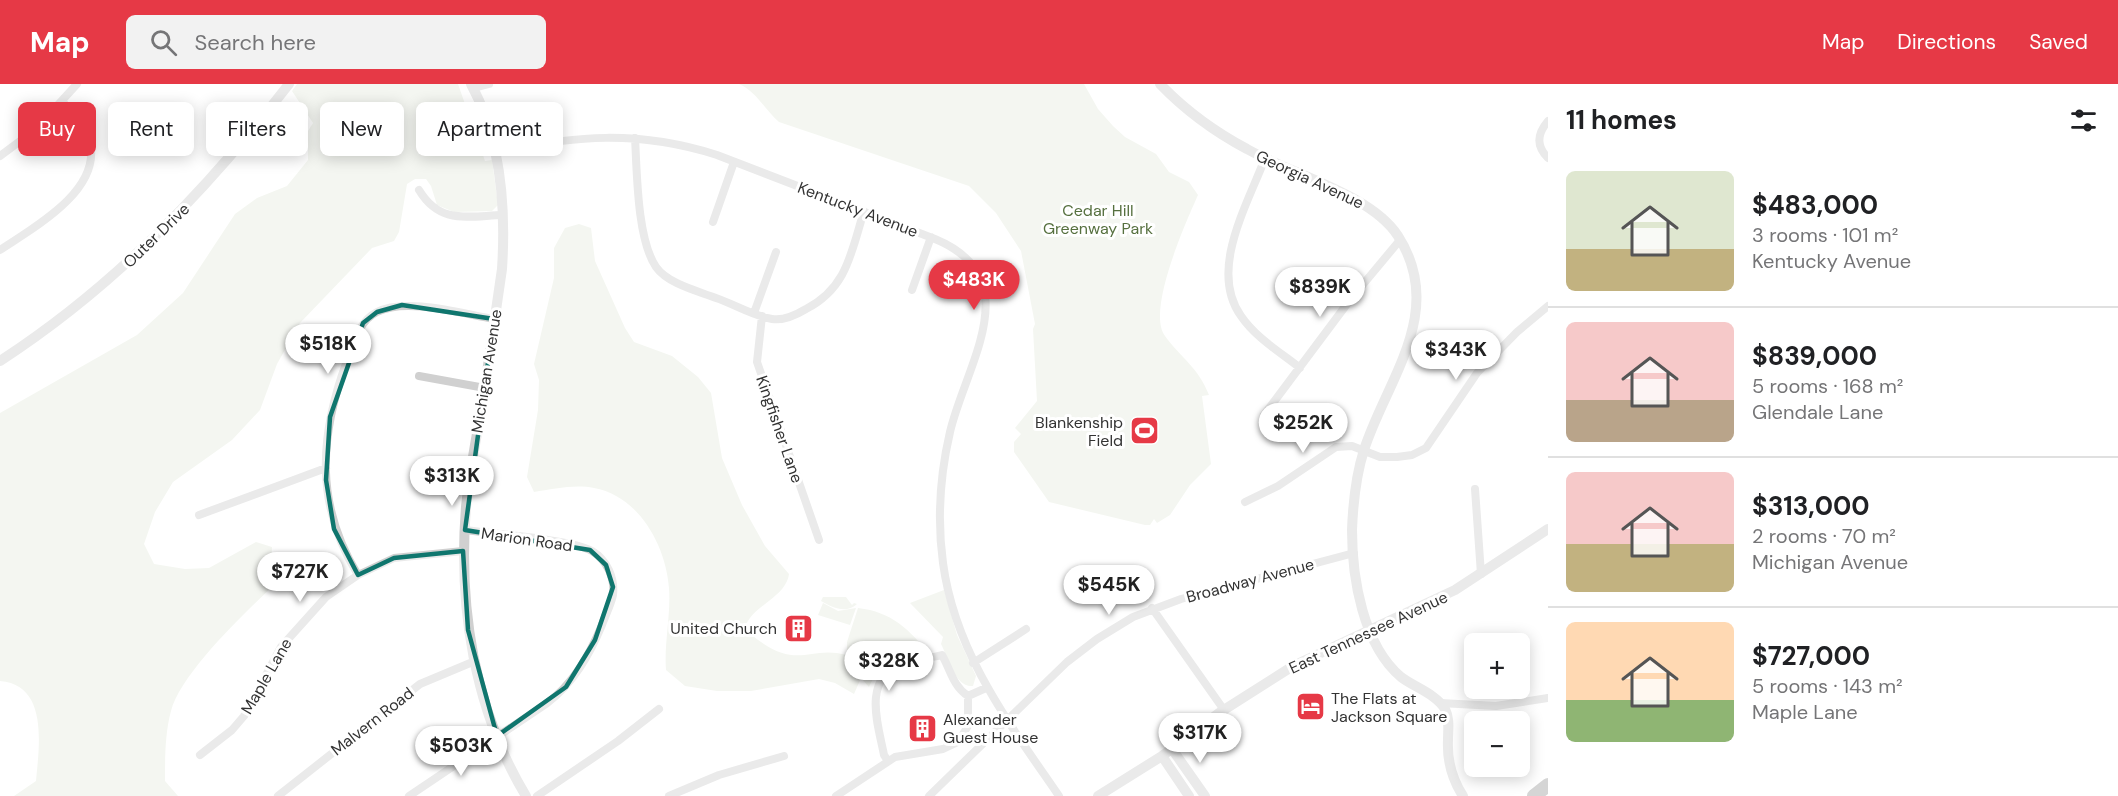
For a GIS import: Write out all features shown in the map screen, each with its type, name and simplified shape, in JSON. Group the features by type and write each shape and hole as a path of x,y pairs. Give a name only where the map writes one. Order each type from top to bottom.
{"highway":[{"path":"1534,796 1548,785"}],"street":[{"path":"0,156 35,130 77,84"},
{"name":"Outer Drive","path":"0,361 63,316 150,243 234,154 288,84"},
{"path":"473,86 489,84"},
{"name":"Georgia Avenue","path":"1160,84 1206,124 1265,158 1368,207 1383,219 1400,240 1413,276 1412,333 1402,366 1381,407 1364,450 1354,501 1354,553 1358,590 1379,650 1400,676 1440,703"},
{"name":"Michigan Avenue","path":"473,86 478,102"},
{"path":"0,250 65,203 80,187 85,176 89,163 90,143 75,116 62,100"},
{"path":"1547,158 1540,147 1539,137 1548,121"},
{"name":"Kentucky Avenue","path":"563,139 593,136 635,138 692,147 931,237 958,251 970,263 981,281 987,304 984,332 948,438 940,506 940,539 948,589 973,663 986,687 1059,796"},
{"path":"635,138 640,211 651,258 656,266 663,275 758,314 782,319 801,312 830,295 843,274 864,211"},
{"name":"Michigan Avenue","path":"495,156 503,215 502,269 465,530 464,599 475,661 497,736 526,796"},
{"path":"1265,158 1232,247 1229,265 1230,294 1239,315 1249,326 1300,368"},
{"path":"713,222 734,162"},
{"path":"419,190 425,199 442,214 453,217 503,215"},
{"path":"912,290 931,237"},
{"path":"1264,415 1351,299 1400,240"},
{"name":"Kingfisher Lane","path":"776,252 758,314 757,362 819,540"},
{"path":"358,575 334,529 326,468 330,417 337,389 357,334 370,316 384,309 402,305 494,319"},
{"path":"1245,502 1278,486 1336,447 1352,446 1380,457 1397,457 1412,455 1428,446 1477,373 1517,332 1548,306"},
{"path":"419,376 485,388"},
{"path":"199,515 326,468"},
{"path":"1475,489 1481,574"},
{"name":"East Tennessee Avenue","path":"1098,796 1162,756 1224,710 1293,666 1420,608 1481,574 1548,529"},
{"name":"Marion Road","path":"465,530 552,542 590,550 601,558 611,577 613,596 599,632 579,670 556,696 497,736"},
{"name":"Maple Lane","path":"200,755 232,730 244,716 276,654 300,623 326,597 358,575 394,558 463,551"},
{"name":"Broadway Avenue","path":"929,796 1080,651 1133,617 1152,608 1354,553"},
{"path":"1152,608 1224,710"},
{"path":"973,663 1026,629"},
{"path":"888,761 884,755 874,701 880,681 899,664 942,656 957,687 968,696"},
{"name":"Malvern Road","path":"278,796 420,684 475,661"},
{"path":"968,696 986,687"},
{"path":"836,796 895,757 943,749 958,742 968,726 968,696"},
{"path":"1440,703 1496,706 1548,698"},
{"path":"1440,703 1448,716 1450,764 1463,796"},
{"path":"537,796 618,741 659,709"},
{"path":"409,796 497,736"},
{"path":"1172,749 1205,796"},
{"path":"669,796 719,775 784,756"},
{"path":"1162,756 1189,796"},
{"path":"1175,776 1185,768"}],"highlighted area":[{"path":"402,305 494,319 465,530 590,550 606,565 613,587 595,640 566,687 497,736 468,630 463,551 394,558 358,575 334,529 326,480 330,417 363,323 377,312"}],"green space":[{"path":"297,84 458,84 464,102 416,102 416,156 483,156 485,161 492,160 498,205 492,211 454,212 437,205 431,186 426,179 415,179 407,184 399,232 394,241 372,248 300,323 277,364 260,410 232,440 173,482 155,512 144,544 154,564 185,569 209,568 256,542 272,547 270,589 199,663 186,680 171,711 166,737 165,781 178,796 14,796 36,781 39,735 34,705 27,694 16,685 0,681 0,413 137,335 183,293 235,214 257,198 287,186 308,160 308,131 313,123 308,115 308,102 299,102 292,91"},
{"name":"Cedar Hill Greenway Park","path":"739,84 1084,84 1098,109 1113,126 1125,137 1156,154 1169,172 1189,182 1198,195 1170,266 1160,307 1160,324 1165,336 1194,370 1209,395 1202,396 1211,464 1190,485 1170,515 1157,523 1154,519 1150,525 1145,525 1049,502 1014,452 1014,442 1021,434 1015,428 1037,401 1033,329 1035,324 1021,251 996,213 969,186 779,122 755,96"},
{"path":"579,224 591,228 595,261 625,328 634,342 672,356 698,377 711,393 722,458 742,505 765,546 789,574 782,589 750,618 746,625 750,633 774,650 786,654 847,655 847,642 858,608 881,613 899,623 930,655 922,657 922,651 897,658 878,672 869,687 861,678 854,694 835,683 819,679 751,691 717,691 685,686 666,670 669,608 667,572 656,540 647,525 637,512 610,493 594,488 579,487 534,492 527,477 538,410 539,380 534,364 554,278 554,248 565,228"},
{"path":"944,590 957,635 976,676 973,686 961,682 957,677 941,644 943,637 910,603"},
{"path":"823,597 846,597 852,605 857,604 848,609 839,609 821,601"},
{"path":"823,603 838,611 856,608 850,625 818,615"}],"place":[{"name":"Blankenship Field","path":"1144,431"},
{"name":"United Church","path":"798,628"},
{"name":"The Flats at Jackson Square","path":"1310,707"},
{"name":"Alexander Guest House","path":"922,728"}]}
